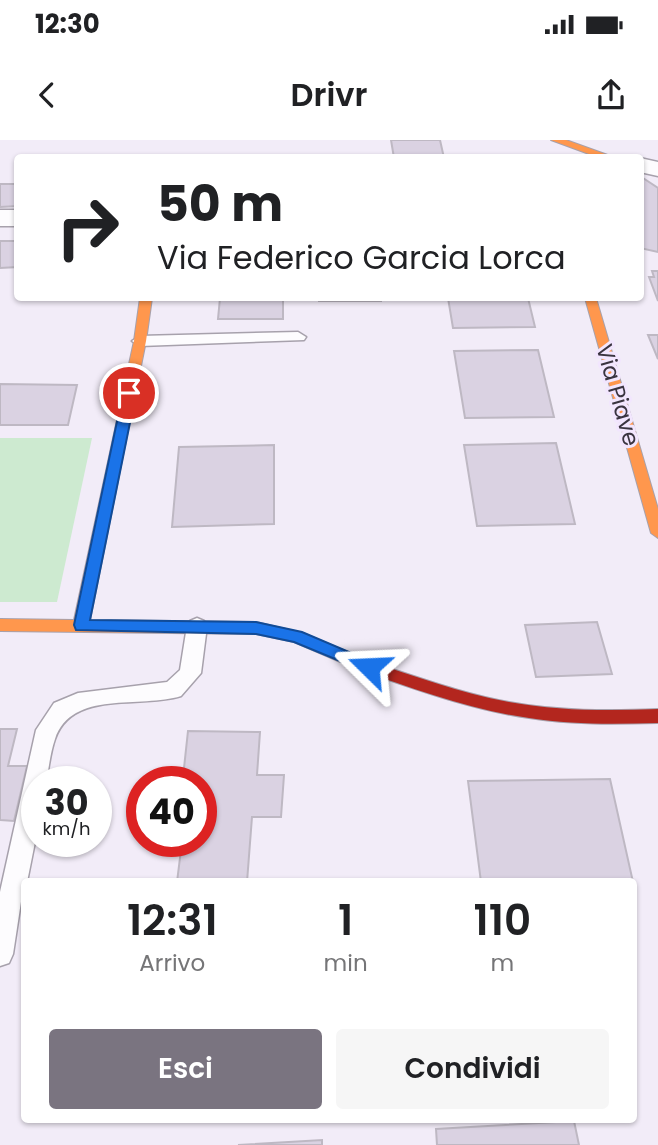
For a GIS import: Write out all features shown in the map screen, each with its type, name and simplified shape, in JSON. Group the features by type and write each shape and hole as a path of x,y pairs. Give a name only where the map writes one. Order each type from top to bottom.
{"street":[{"path":"555,140 599,154"},
{"path":"81,625 140,341 146,301"},
{"name":"Via Piave","path":"591,301 658,533"},
{"path":"0,625 256,628 297,636 346,659 439,691 528,712 584,717 658,716"}],"lane":[{"path":"140,341 298,337"},
{"path":"0,954 44,736 62,709 86,699 173,690 190,673 197,626"}],"green space":[{"path":"0,438 92,438 57,602 0,602"}],"building":[{"path":"391,140 440,140 443,154 393,154"},
{"path":"644,179 658,188 658,252 644,249"},
{"path":"0,184 14,184 14,206 0,207"},
{"path":"0,241 14,241 14,267 0,268"},
{"path":"652,271 658,271 658,301 649,277 654,277"},
{"path":"220,301 283,301 283,319 218,319"},
{"path":"448,301 529,301 535,327 453,328"},
{"path":"648,335 658,335 658,359"},
{"path":"538,350 554,417 465,418 454,351"},
{"path":"0,384 77,385 68,425 0,425"},
{"path":"556,443 575,524 477,526 464,445"},
{"path":"274,445 274,524 172,527 179,447"},
{"path":"597,622 612,674 536,677 525,625"},
{"path":"0,729 17,729 8,766 21,766 21,791 14,821 0,820"},
{"path":"188,731 260,732 257,775 284,775 281,817 252,817 247,878 178,878 180,857 217,857 217,766 184,766"},
{"path":"610,779 632,878 480,878 468,781"},
{"path":"574,1123 579,1145 437,1145 436,1129"},
{"path":"322,1140 322,1145 238,1145"}],"traffic: slow":[{"path":"556,140 599,154"},
{"path":"81,625 140,341 146,301"},
{"path":"591,301 658,533"},
{"path":"0,625 256,628 297,637 365,666"}],"traffic: jam":[{"path":"365,666 446,693 509,708 578,716 658,716"}],"route":[{"path":"129,393 81,625 256,628 297,636 369,667"}]}
